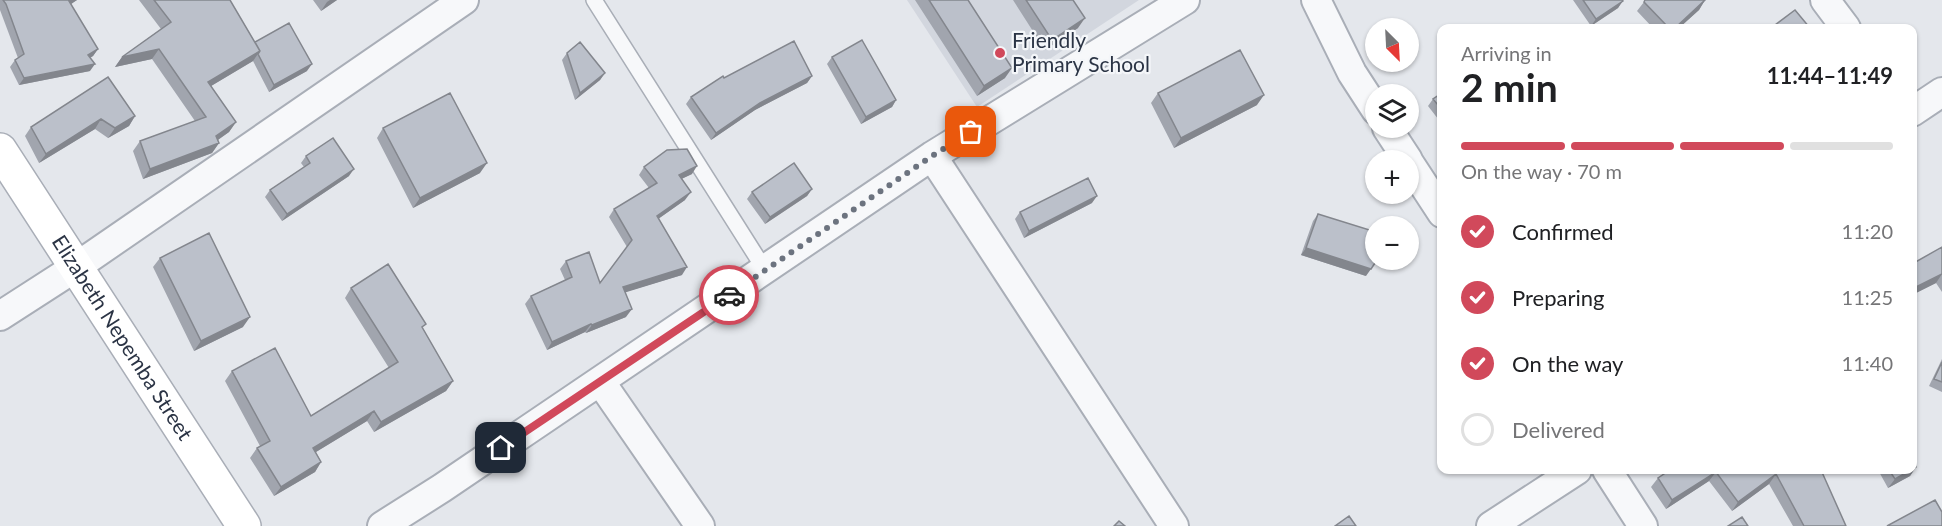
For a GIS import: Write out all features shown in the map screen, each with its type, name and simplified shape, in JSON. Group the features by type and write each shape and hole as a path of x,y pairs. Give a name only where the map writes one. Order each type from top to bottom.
{"street":[{"path":"0,316 76,267 464,0"},
{"path":"382,526 932,156 1185,0"},
{"path":"1316,0 1352,73 1365,93"},
{"path":"1825,0 1843,24"},
{"path":"1917,109 1942,92"},
{"name":"Elizabeth Nepemba Street","path":"0,150 244,526"},
{"path":"932,156 1174,526"},
{"path":"1419,178 1437,205"},
{"path":"600,381 700,526"},
{"path":"1491,526 1570,474"},
{"path":"1609,474 1643,526"}],"lane":[{"path":"594,0 765,270"}],"shaded area":[{"name":"Friendly Primary School","path":"907,0 1139,0 977,107"}],"building":[{"path":"3,0 71,0 69,1 98,49 88,55 95,64 24,78 15,60 24,54"},
{"path":"154,0 230,0 260,51 208,82 236,122 216,136 219,143 150,169 140,141 206,117 159,49 122,57 171,22"},
{"path":"929,0 968,0 1012,68 984,86"},
{"path":"1026,0 1073,0 1085,18 1052,40"},
{"path":"1583,0 1622,0 1623,1 1596,19"},
{"path":"1645,0 1705,0 1679,24 1665,24 1644,2"},
{"path":"1795,10 1807,24 1776,24"},
{"path":"289,23 312,64 274,85 258,54 260,51 255,42"},
{"path":"862,40 896,100 866,117 832,57"},
{"path":"794,41 812,76 760,103 716,133 691,97 723,76 724,78"},
{"path":"580,42 605,73 580,93 567,53"},
{"path":"1240,50 1264,95 1181,138 1158,93"},
{"path":"108,77 135,116 115,128 101,119 46,154 31,127"},
{"path":"450,93 487,163 420,198 383,128"},
{"path":"333,138 354,169 287,214 270,190 310,163 306,156"},
{"path":"687,149 697,166 679,175 691,192 657,216 687,267 623,287 632,309 552,342 531,296 572,277 566,261 589,252 600,283 632,240 614,209 657,183 644,167 667,150"},
{"path":"794,163 812,189 770,217 752,192"},
{"path":"1088,178 1097,196 1029,231 1020,212"},
{"path":"1318,214 1365,229 1365,267 1306,248"},
{"path":"209,233 250,317 201,341 160,258"},
{"path":"1942,247 1942,274 1917,286 1917,261"},
{"path":"388,264 426,324 422,327 453,381 381,422 374,411 313,448 321,462 281,487 257,448 270,441 232,371 275,348 311,416 398,362 351,288"},
{"path":"1942,362 1942,382 1934,379"},
{"path":"1664,474 1713,474 1672,500 1658,478"},
{"path":"1717,474 1776,474 1738,502"},
{"path":"1776,474 1823,474 1846,526 1804,526"},
{"path":"1892,474 1904,474 1895,479"},
{"path":"1935,500 1942,512 1942,526 1887,526"},
{"path":"1349,516 1356,526 1335,526"},
{"path":"1742,517 1748,526 1728,526"},
{"path":"1119,521 1125,526 1114,526"}],"way so far":[{"path":"729,295 932,156 971,132"}],"place":[{"name":"Friendly Primary School","path":"1000,53"}],"route":[{"path":"501,448 729,295"}]}
